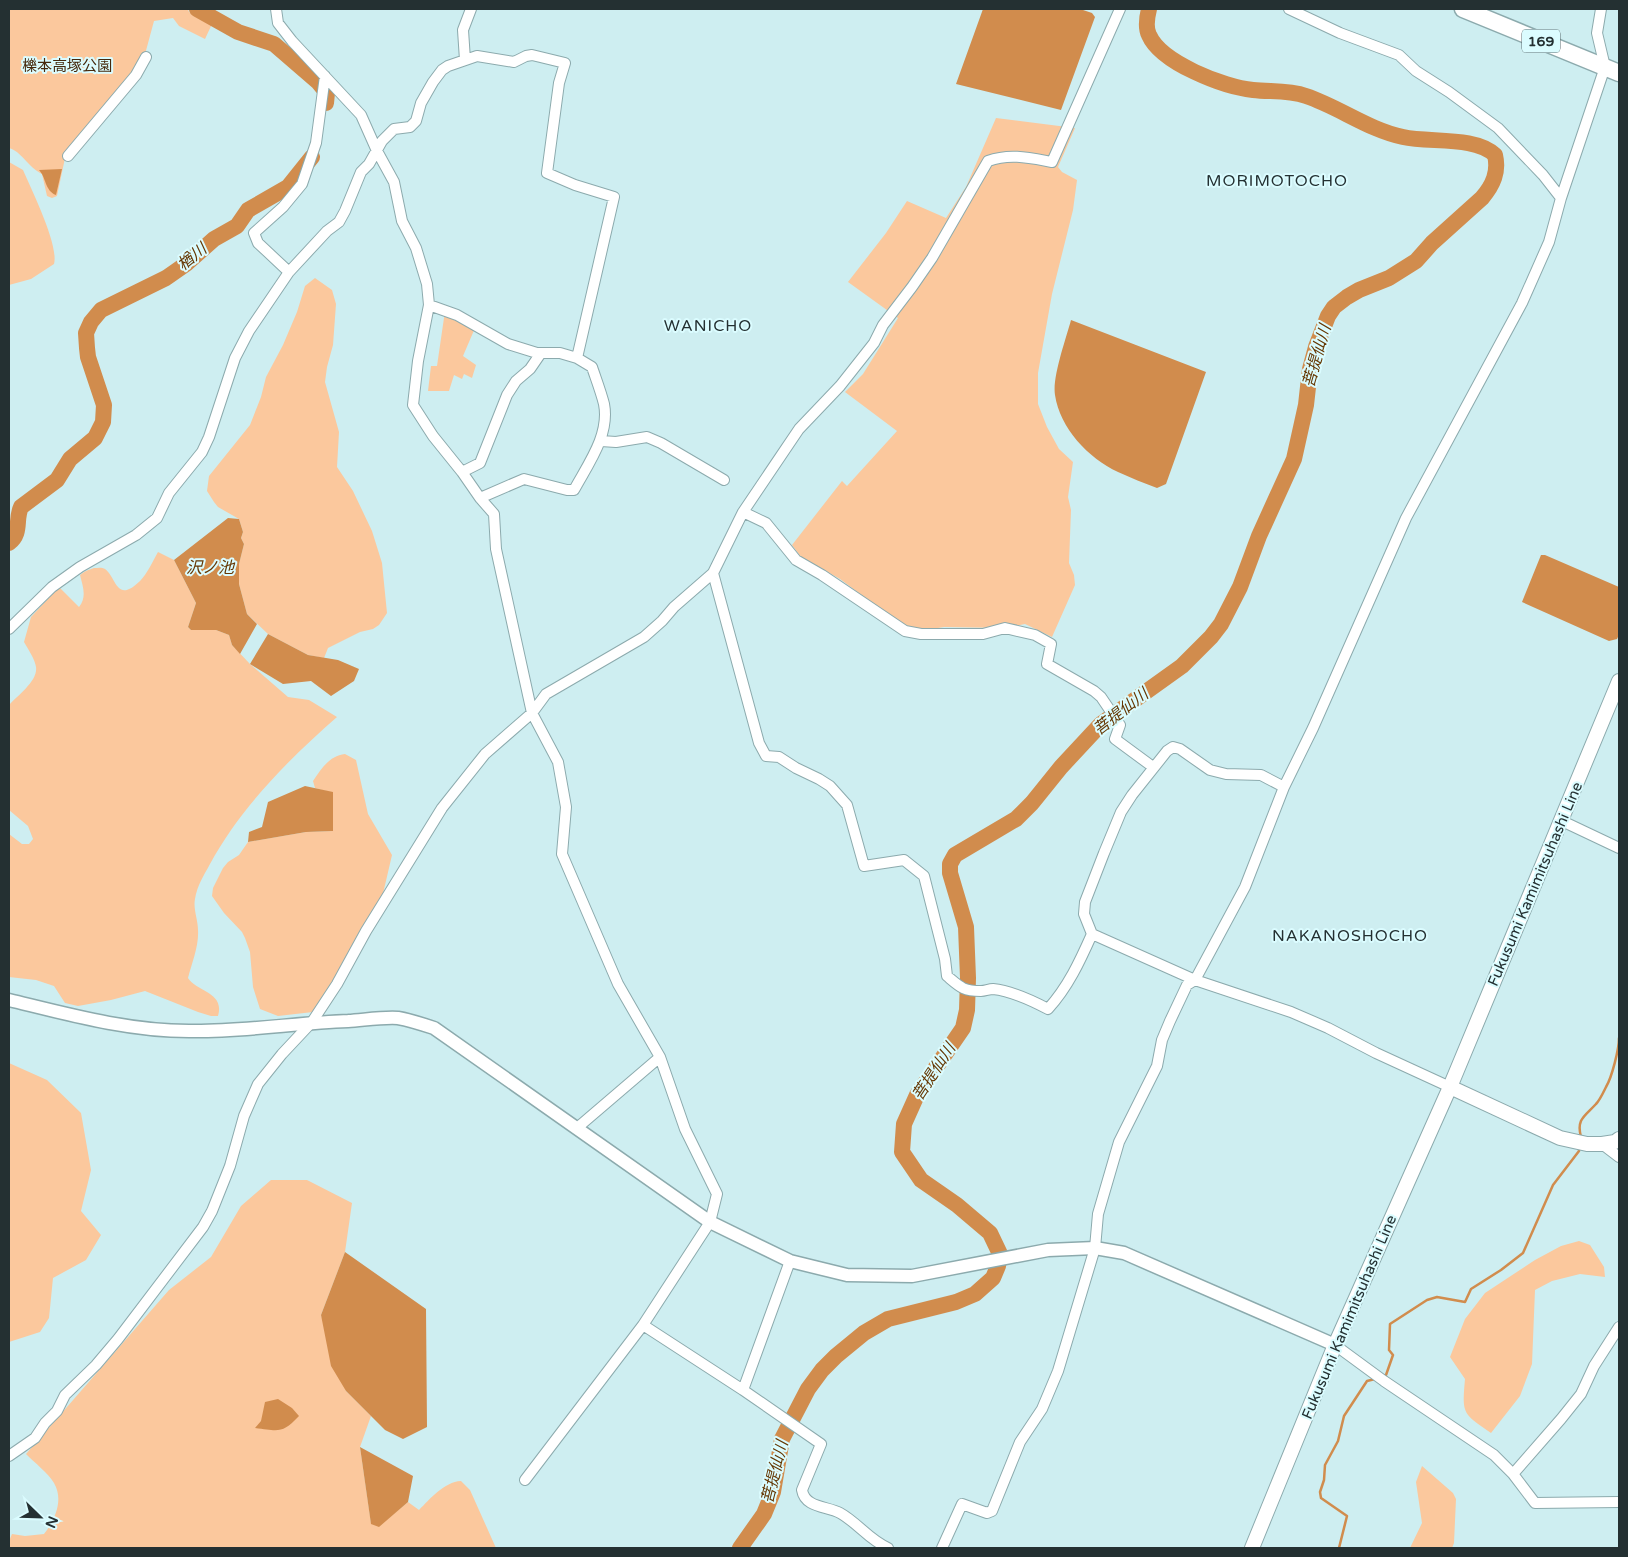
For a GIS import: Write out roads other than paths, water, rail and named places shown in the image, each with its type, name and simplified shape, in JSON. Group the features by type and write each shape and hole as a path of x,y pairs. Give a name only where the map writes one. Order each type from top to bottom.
{"highway":[{"name":"169","path":"1463,9 1612,70"}],"main road":[{"name":"Fukusumi Kamimitsuhashi Line","path":"1252,1548 1335,1346 1450,1087 1619,681"},
{"path":"1450,1087 1560,1138 1587,1144 1615,1142 1619,1139"}],"street":[{"path":"276,9 278,23 292,41 361,116 394,182 402,221 416,248 427,284 428,305 416,371 413,405 433,436 494,514 496,549 532,713 558,762 566,807 562,854 618,984 660,1058 685,1129 717,1194 710,1222 643,1325 525,1480"},
{"path":"465,60 464,30 471,9"},
{"path":"9,1456 35,1438 45,1423 57,1411 65,1395 96,1365 118,1339 203,1227 212,1211 230,1166 244,1116 258,1084 282,1054 312,1022 337,984 366,931 442,808 485,754 532,713 546,694 644,637 674,607 713,573 743,512 799,429 840,386 874,343 883,325 932,258 988,161 1001,156 1021,156 1052,162 1120,9"},
{"path":"1289,9 1340,33 1399,55 1416,71 1449,92 1498,128 1543,175 1560,198"},
{"path":"942,1548 962,1504 987,1513 992,1511 1020,1442 1042,1409 1058,1370 1095,1248 1098,1214 1119,1142 1157,1066 1162,1040 1170,1021 1187,985 1195,980 1245,887 1284,787 1313,728 1406,518 1522,303 1549,242 1560,198 1612,70 1597,33 1601,9"},
{"path":"9,629 52,587 80,567 136,535 157,518 169,493 202,452 209,437 235,358 250,331 289,272 327,231 339,222 361,172 382,141 394,129 410,126 416,121 421,103 432,82 448,66 465,60 483,57 514,62 532,54 565,63 559,83 547,173 575,185 614,197 577,358"},
{"path":"68,156 136,75 146,58"},
{"path":"289,272 258,243 254,233 283,207 302,184 316,143 325,76"},
{"path":"428,305 457,315 508,344 541,353 560,353 577,358 592,367 602,396 604,424 601,441 574,490 567,490 524,479 480,498"},
{"path":"462,472 480,463 507,395 516,380 530,368 541,353"},
{"path":"601,441 616,442 647,437 661,442 724,480"},
{"path":"743,512 766,523 796,560 822,574 905,631 921,634 983,634 1005,628 1035,635 1051,644 1048,664 1101,697 1120,725 1115,739 1153,768"},
{"path":"713,573 759,743 766,756 779,757 819,779 830,786 848,805 864,866 904,860 924,876 945,959 947,976 962,989 983,991 990,989 1013,994 1048,1009 1059,997 1079,965 1092,934"},
{"path":"1284,787 1261,775 1226,774 1210,770 1180,749 1172,747 1153,768 1121,812 1085,902 1084,914 1092,934 1195,980 1291,1012 1450,1087"},
{"path":"1562,821 1619,848"},
{"path":"9,1000 126,1025 160,1030 251,1029 312,1022 396,1018 416,1022 434,1028 710,1222 790,1261 847,1275 912,1276 1048,1250 1095,1248 1124,1253 1335,1346 1494,1454 1513,1474 1535,1503 1619,1502"},
{"path":"576,1128 660,1058"},
{"path":"1602,1144 1619,1157"},
{"path":"743,1390 790,1261"},
{"path":"643,1325 743,1390 821,1444 802,1490 803,1496 808,1501 839,1512 878,1544 888,1548"},
{"path":"1513,1474 1581,1394 1594,1366 1619,1327"}],"water":[{"path":"983,9 1080,9 1092,13 1095,17 1061,110 956,84"},
{"path":"62,169 56,195 52,193 39,170"},
{"path":"1071,320 1206,372 1166,484 1157,488 1107,466 1086,450 1069,430 1058,407 1055,387 1057,368"},
{"name":"沢ノ池","path":"228,518 239,519 243,532 241,538 244,544 239,564 239,584 247,614 257,624 240,654 232,645 229,635 216,630 191,630 188,627 196,603 174,560"},
{"path":"1541,555 1545,555 1619,587 1619,635 1617,639 1609,641 1522,602"},
{"path":"268,634 308,655 338,660 359,669 354,681 331,696 311,681 283,684 250,664"},
{"path":"305,786 333,792 333,831 306,832 248,842 249,832 262,827 268,802"},
{"path":"345,1252 426,1309 427,1427 403,1439 385,1430 346,1391 331,1366 321,1315"},
{"path":"278,1399 292,1408 299,1416 288,1426 280,1430 255,1428 261,1421 265,1402"},
{"path":"360,1447 413,1476 408,1502 379,1527 371,1524"}],"waterway":[{"name":"楢川","path":"197,9 238,32 274,44 318,82 327,93 326,103"},
{"name":"菩提仙川","path":"740,1548 764,1514 773,1492 782,1439 808,1389 822,1370 864,1333 888,1319 956,1302 975,1294 993,1278 998,1266 1000,1254 990,1233 957,1205 921,1180 902,1152 904,1124 917,1095 963,1028 967,1010 966,927 950,873 950,864 955,855 1016,819 1101,724 1182,666 1211,637 1221,624 1240,587 1259,536 1294,459 1306,405 1310,369 1328,316 1334,307 1347,297 1389,278 1416,261 1432,243 1482,198 1496,173 1495,155 1476,145 1452,141 1414,139 1390,134 1306,96 1286,92 1241,88 1195,72 1166,55 1156,45 1147,29 1149,9"},
{"name":"楢川","path":"9,543 16,535 21,507 57,480 70,459 95,438 103,422 104,405 88,357 86,333 91,322 101,310 166,278 186,264 214,239 237,226 248,210 288,187 312,157"},
{"path":"1581,1137 1580,1126 1582,1118 1599,1100 1611,1077 1619,1038"},
{"path":"1382,1376 1386,1375 1393,1355 1389,1350 1390,1324 1427,1300 1437,1297 1465,1302 1471,1289 1523,1253 1553,1185 1579,1151 1579,1148"},
{"path":"1339,1548 1347,1516 1321,1498 1320,1492 1324,1480 1325,1465 1338,1441 1344,1416 1367,1381 1375,1379"}],"district":[{"name":"MORIMOTOCHO","path":"1277,181"},
{"name":"WANICHO","path":"708,326"},
{"name":"NAKANOSHOCHO","path":"1350,936"}],"park label":[{"name":"櫟本高塚公園","path":"67,66"}]}
